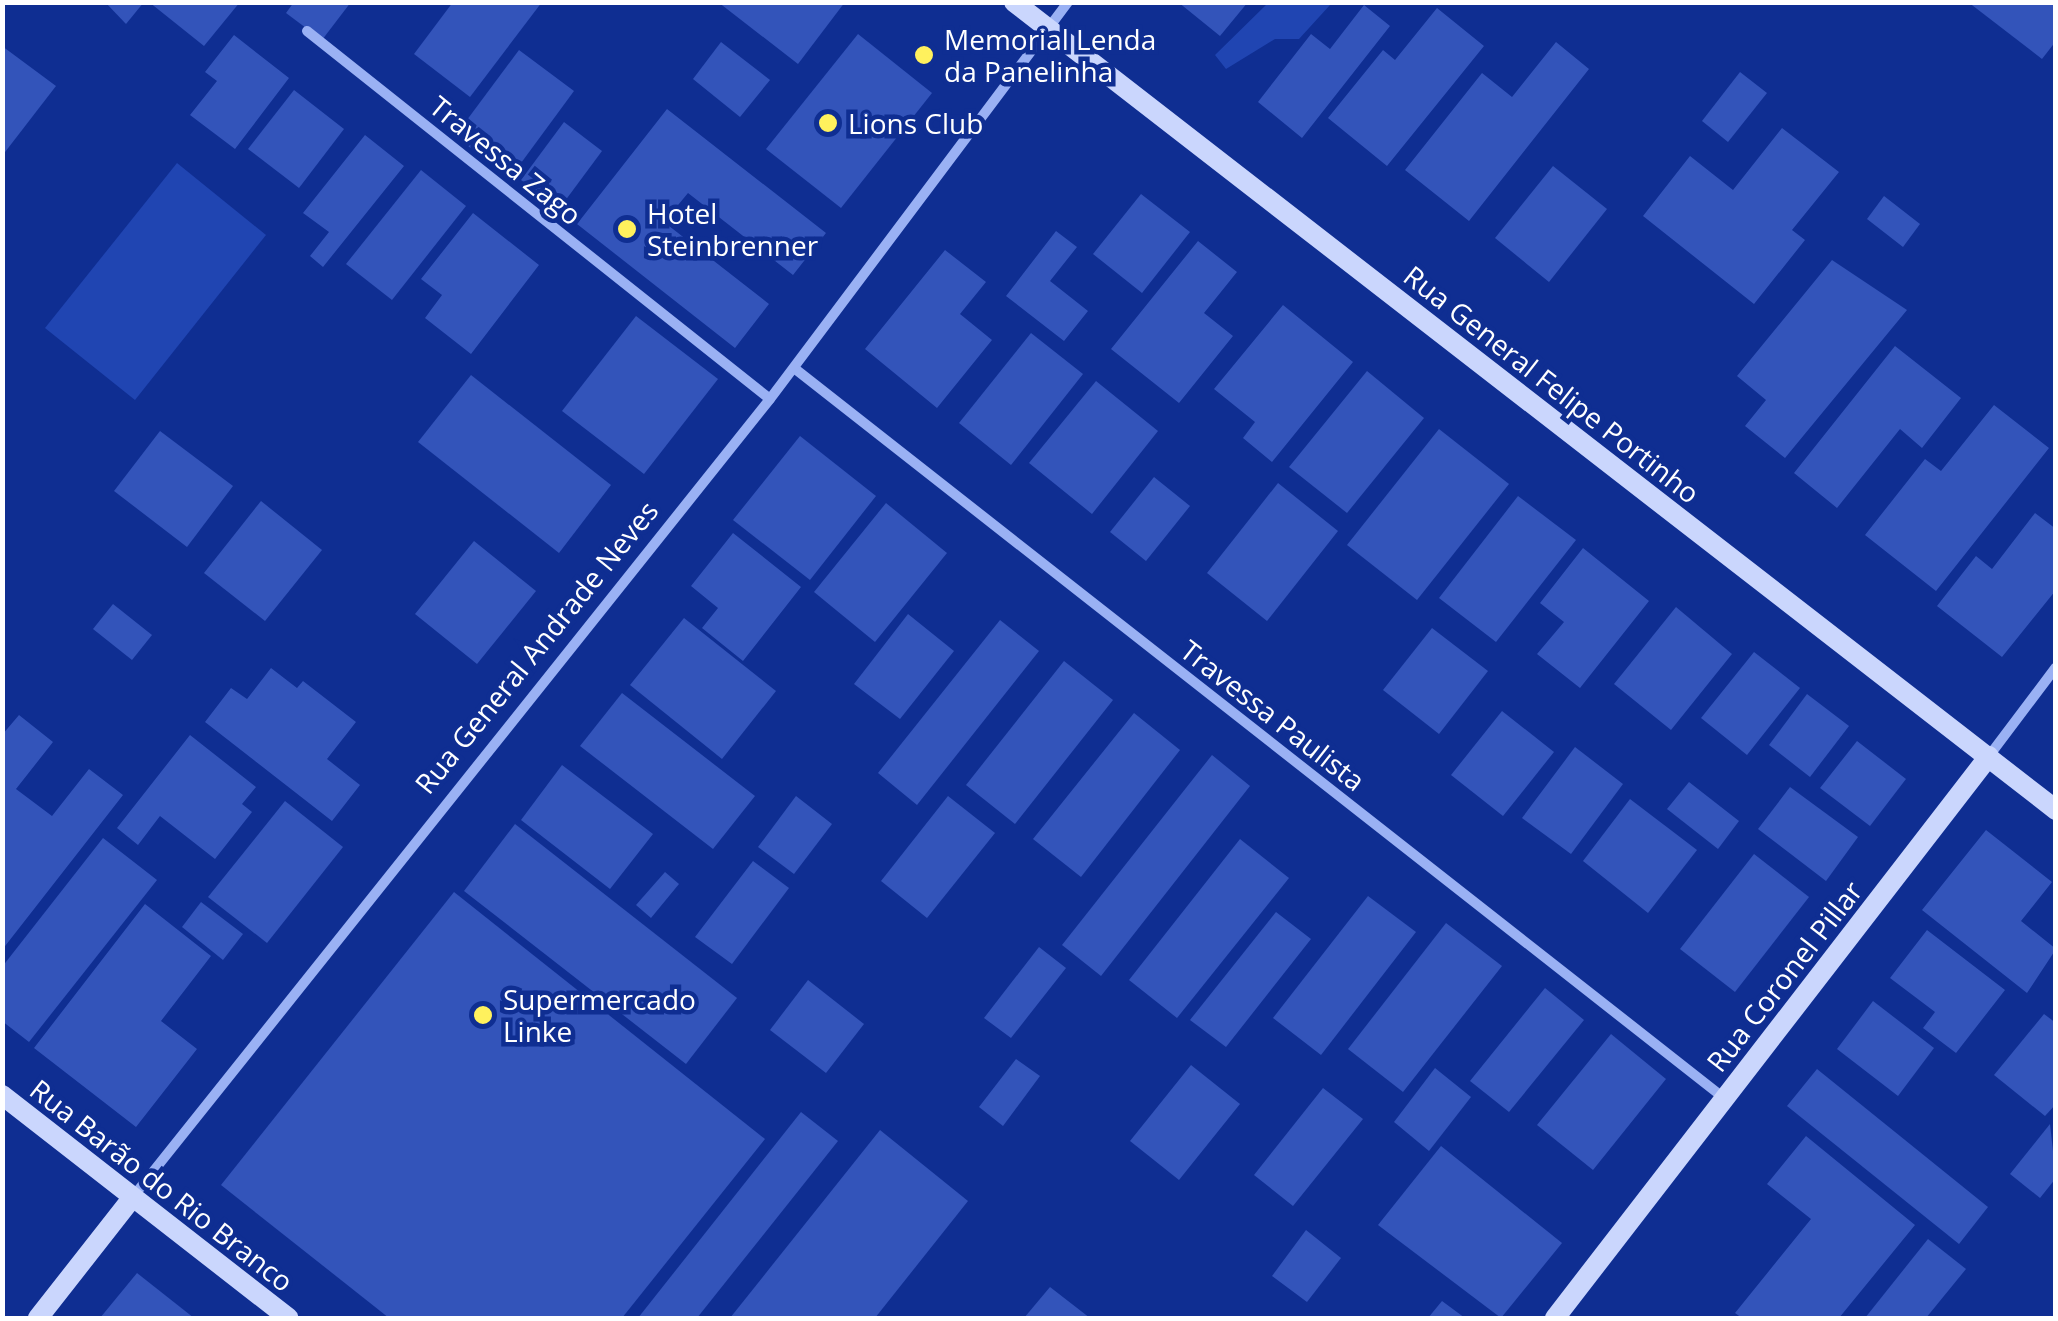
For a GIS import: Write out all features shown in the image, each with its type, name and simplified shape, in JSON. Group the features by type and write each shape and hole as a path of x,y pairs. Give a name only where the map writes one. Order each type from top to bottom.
{"street":[{"name":"Rua General Felipe Portinho","path":"1014,2 2056,810"},
{"name":"Rua General Andrade Neves","path":"38,1318 794,368 1068,2"},
{"name":"Travessa Zago","path":"308,31 770,398"},
{"name":"Travessa Paulista","path":"794,368 1724,1098"},
{"name":"Rua Coronel Pillar","path":"1554,1318 2056,667"},
{"name":"Rua Barão do Rio Branco","path":"2,1095 288,1318"}],"shaded area":[{"path":"1268,2 1358,3 1330,5 1299,39 1275,39 1226,69 1215,55"},
{"path":"177,163 266,235 135,400 45,328"}],"building":[{"path":"105,2 144,2 126,24"},
{"path":"149,2 240,2 204,46"},
{"path":"294,2 351,2 322,40 286,13"},
{"path":"453,2 542,2 470,97 414,54"},
{"path":"718,2 845,2 798,64"},
{"path":"1178,2 1248,2 1220,36"},
{"path":"1968,2 2056,2 2056,41 2042,59"},
{"path":"1364,5 1390,26 1302,138 1258,102 1311,34 1330,49"},
{"path":"1437,8 1484,46 1387,166 1328,118 1383,50 1395,60"},
{"path":"858,34 932,93 841,208 766,149"},
{"path":"234,35 289,78 235,149 190,115 217,81 205,72"},
{"path":"721,42 770,80 740,117 693,79"},
{"path":"1556,42 1589,69 1469,221 1405,170 1482,73 1512,97"},
{"path":"2,46 56,86 2,156"},
{"path":"519,50 574,91 510,178 455,136"},
{"path":"1740,72 1767,93 1728,142 1702,121"},
{"path":"294,90 344,129 299,188 248,149"},
{"name":"Hotel Steinbrenner","path":"667,109 826,233 793,275 688,193 664,222 769,304 735,348 577,224"},
{"path":"564,122 602,151 559,209 521,180"},
{"path":"1782,128 1839,172 1792,230 1805,240 1754,304 1643,216 1690,156 1733,190"},
{"path":"365,135 404,166 323,267 310,256 329,232 303,213"},
{"path":"1553,166 1607,209 1549,282 1495,238"},
{"path":"421,170 466,206 392,300 346,264"},
{"path":"1141,194 1190,232 1142,293 1093,254"},
{"path":"1884,196 1920,224 1903,247 1867,219"},
{"path":"473,213 539,265 471,354 425,318 442,295 421,279"},
{"path":"1056,231 1077,247 1050,281 1088,311 1064,341 1006,296"},
{"path":"1198,241 1237,272 1204,313 1233,336 1179,403 1111,349"},
{"path":"945,250 986,282 960,314 992,340 937,408 865,349"},
{"path":"1832,260 1907,310 1785,458 1745,426 1766,400 1737,376"},
{"path":"1283,305 1353,362 1272,462 1243,438 1255,422 1214,389"},
{"path":"636,316 718,379 644,474 562,411"},
{"path":"1031,333 1083,374 1011,465 959,423"},
{"path":"1895,346 1961,398 1922,448 1900,429 1837,508 1794,473"},
{"path":"1367,371 1424,418 1347,513 1289,467"},
{"path":"471,375 611,485 559,553 418,442"},
{"path":"1096,381 1158,431 1092,514 1029,463"},
{"path":"1994,405 2049,448 1936,591 1865,535 1925,459 1941,471"},
{"path":"1439,429 1509,484 1417,600 1347,545"},
{"path":"160,431 233,486 187,547 114,491"},
{"path":"800,436 876,496 810,580 733,520"},
{"path":"1154,477 1190,506 1146,561 1110,532"},
{"path":"1278,483 1338,531 1267,621 1207,573"},
{"path":"1518,496 1576,540 1496,642 1439,598"},
{"path":"261,501 322,550 265,621 204,573"},
{"path":"886,503 947,553 875,642 814,592"},
{"path":"2035,513 2056,529 2056,590 2002,657 1937,606 1976,556 1992,569"},
{"path":"733,533 801,587 743,661 702,628 718,608 691,586"},
{"path":"474,541 536,591 477,664 415,614"},
{"path":"1583,548 1649,601 1580,688 1537,654 1564,622 1540,603"},
{"path":"113,604 152,635 132,660 93,629"},
{"path":"1676,607 1732,654 1671,730 1614,684"},
{"path":"908,614 954,651 900,719 854,684"},
{"path":"684,618 776,691 722,759 630,685"},
{"path":"1000,620 1039,651 917,805 878,773"},
{"path":"1432,628 1488,671 1439,734 1383,690"},
{"path":"1754,652 1800,688 1747,755 1701,718"},
{"path":"1064,661 1113,700 1015,824 966,785"},
{"path":"271,668 297,688 303,681 356,722 327,759 360,785 332,821 205,722 231,688 247,699"},
{"path":"622,693 755,796 713,849 580,746"},
{"path":"1807,694 1849,726 1810,777 1769,745"},
{"path":"1502,711 1554,752 1503,816 1451,775"},
{"path":"1134,713 1180,750 1081,877 1033,839"},
{"path":"19,715 53,742 16,789 52,816 89,769 123,795 2,950 2,735"},
{"path":"190,735 256,787 242,804 252,812 215,859 160,816 138,845 117,828"},
{"path":"1857,741 1906,779 1870,826 1820,788"},
{"path":"1575,747 1623,784 1571,854 1522,818"},
{"path":"1212,755 1250,786 1101,976 1062,945"},
{"path":"562,765 653,834 610,889 521,820"},
{"path":"1689,782 1739,821 1718,849 1667,809"},
{"path":"1790,787 1858,837 1826,881 1758,829"},
{"path":"796,796 832,824 794,874 758,847"},
{"path":"948,796 995,833 927,918 881,881"},
{"path":"1630,799 1697,850 1648,913 1583,861"},
{"path":"285,801 343,847 267,943 208,897"},
{"path":"515,824 737,998 686,1064 464,891"},
{"path":"1986,830 2052,882 2021,921 2056,949 2027,993 1922,910"},
{"path":"103,838 157,880 29,1042 2,1021 2,967"},
{"path":"1240,839 1289,878 1177,1018 1129,980"},
{"path":"1754,854 1809,897 1735,992 1680,949"},
{"path":"753,861 789,888 732,964 695,937"},
{"path":"665,872 679,884 651,918 636,905"},
{"name":"Supermercado Linke","path":"454,892 765,1139 622,1318 389,1318 221,1185"},
{"path":"1368,896 1416,932 1321,1055 1273,1018"},
{"path":"201,902 243,934 223,960 182,927"},
{"path":"145,904 211,956 161,1021 197,1049 136,1127 34,1048"},
{"path":"1276,912 1311,939 1226,1047 1190,1020"},
{"path":"1446,923 1502,966 1403,1092 1348,1049"},
{"path":"1927,930 2005,990 1956,1053 1923,1028 1935,1012 1890,978"},
{"path":"1039,947 1066,968 1011,1038 984,1018"},
{"path":"808,980 864,1024 826,1073 770,1030"},
{"path":"1545,988 1584,1020 1509,1112 1470,1081"},
{"path":"1873,1001 1934,1048 1898,1096 1837,1049"},
{"path":"2044,1014 2056,1023 2056,1104 2045,1116 1994,1075"},
{"path":"1611,1034 1666,1079 1593,1170 1537,1125"},
{"path":"1016,1059 1040,1076 1003,1126 979,1107"},
{"path":"1191,1065 1240,1104 1179,1180 1130,1141"},
{"path":"1435,1068 1471,1097 1429,1151 1394,1122"},
{"path":"1817,1069 1988,1207 1959,1244 1787,1106"},
{"path":"1323,1088 1363,1119 1293,1206 1254,1175"},
{"path":"801,1112 838,1141 697,1318 638,1318"},
{"path":"2050,1124 2056,1178 2040,1198 2010,1174"},
{"path":"880,1130 968,1201 875,1318 730,1318"},
{"path":"1806,1136 1915,1225 1839,1318 1742,1318 1735,1313 1811,1219 1767,1184"},
{"path":"1441,1146 1562,1243 1501,1318 1378,1225"},
{"path":"1306,1230 1341,1258 1307,1302 1272,1276"},
{"path":"1928,1239 1966,1269 1926,1318 1865,1318"},
{"path":"137,1273 194,1318 100,1318"},
{"path":"1050,1287 1090,1318 1024,1318"},
{"path":"1442,1301 1465,1318 1428,1318"}],"place":[{"name":"Memorial Lenda da Panelinha","path":"924,55"},
{"name":"Lions Club","path":"828,123"},
{"name":"Hotel Steinbrenner","path":"627,229"},
{"name":"Supermercado Linke","path":"483,1015"}]}
